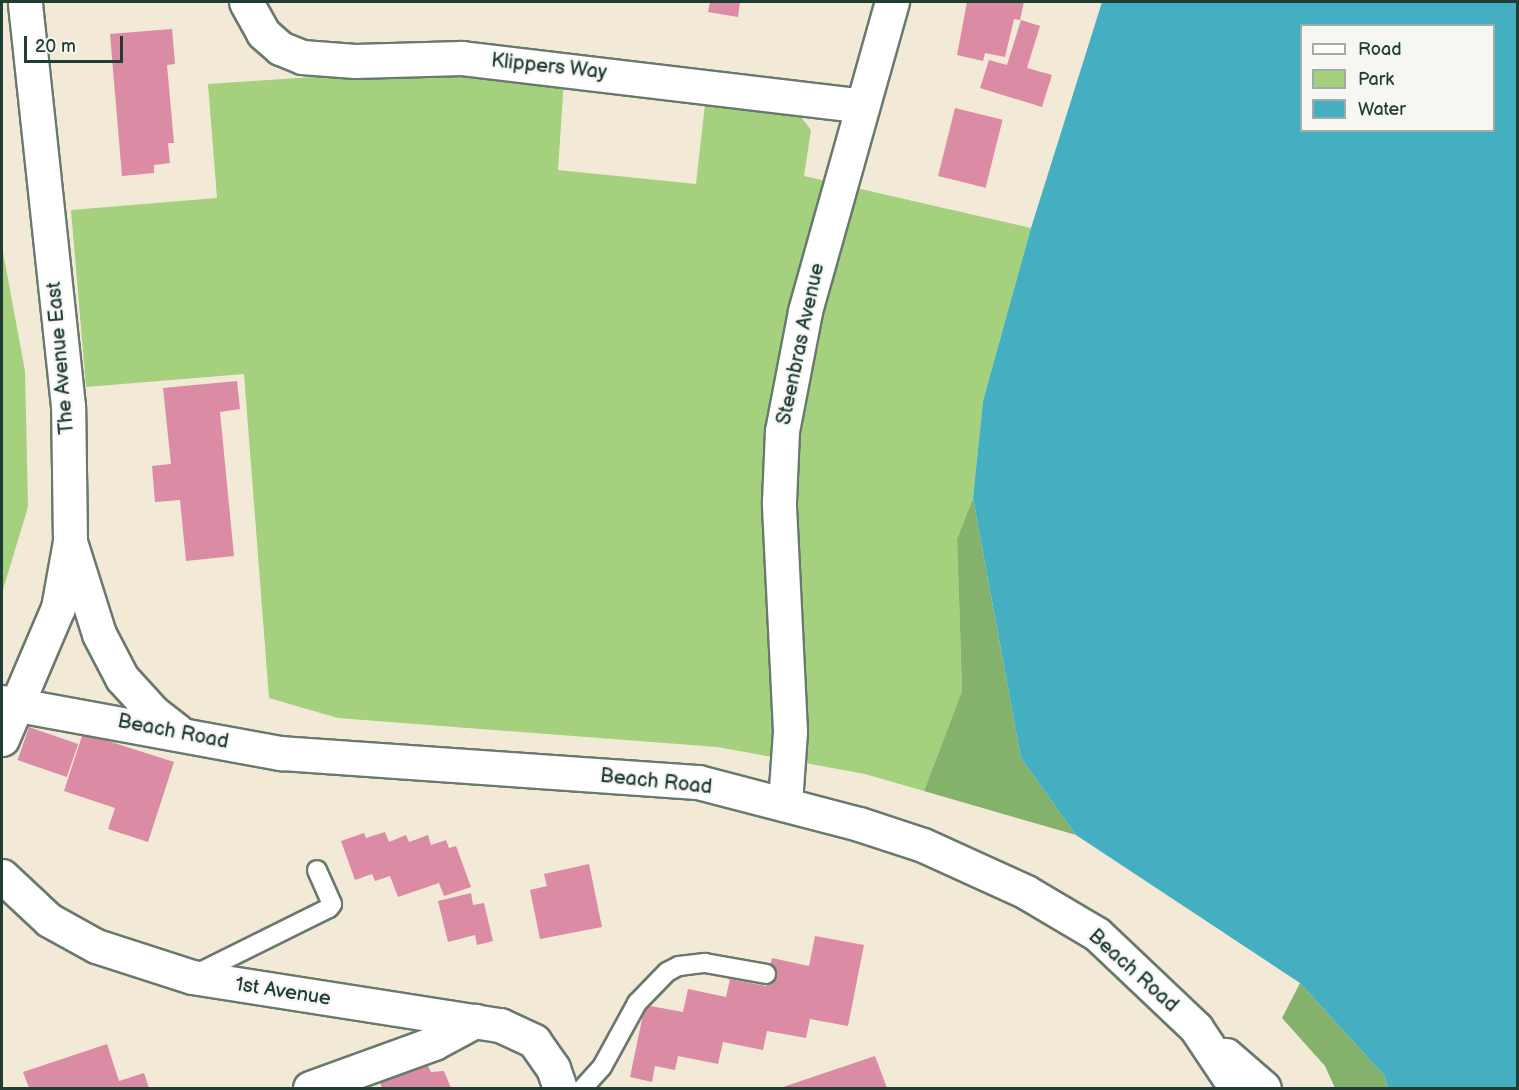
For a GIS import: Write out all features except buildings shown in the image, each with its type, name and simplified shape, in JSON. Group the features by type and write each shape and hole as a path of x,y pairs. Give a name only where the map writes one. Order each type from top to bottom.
{"street":[{"name":"The Avenue East","path":"2,738 10,704 58,608 70,541 68,406 25,2"},
{"name":"Steenbras Avenue","path":"785,803 790,731 779,502 782,431 805,311 892,2"},
{"name":"Klippers Way","path":"248,8 263,33 280,48 302,57 355,61 462,58 862,106"},
{"path":"70,541 99,634 122,678 153,712 179,732"},
{"name":"Beach Road","path":"10,704 179,732 293,754 698,782 785,803 923,845 1026,892 1097,934 1196,1028 1236,1089"},
{"name":"1st Avenue","path":"2,876 49,920 96,946 192,977 500,1025 534,1041 553,1068 560,1089"},
{"path":"310,1089 434,1043 475,1021"},
{"path":"1196,1028 1264,1089"}],"lane":[{"path":"192,977 329,908 332,904 317,870"},
{"path":"583,1089 602,1068 637,1003 667,972 679,966 705,963 766,974"}],"green space":[{"path":"400,71 564,80 558,170 696,184 706,95 795,109 811,130 804,176 1031,228 983,401 973,498 957,539 962,691 924,791 865,774 717,747 338,718 269,698 244,374 86,387 71,210 217,198 208,84"},
{"path":"2,247 25,371 28,507 2,593"},
{"path":"973,498 1021,758 1076,835 924,791 962,691 957,539"},
{"path":"1300,983 1384,1075 1388,1088 1335,1088 1325,1066 1282,1018"}],"water":[{"path":"1102,2 1517,2 1517,1088 1388,1088 1384,1075 1300,983 1076,835 1021,758 973,498 983,401 1031,228"}]}
